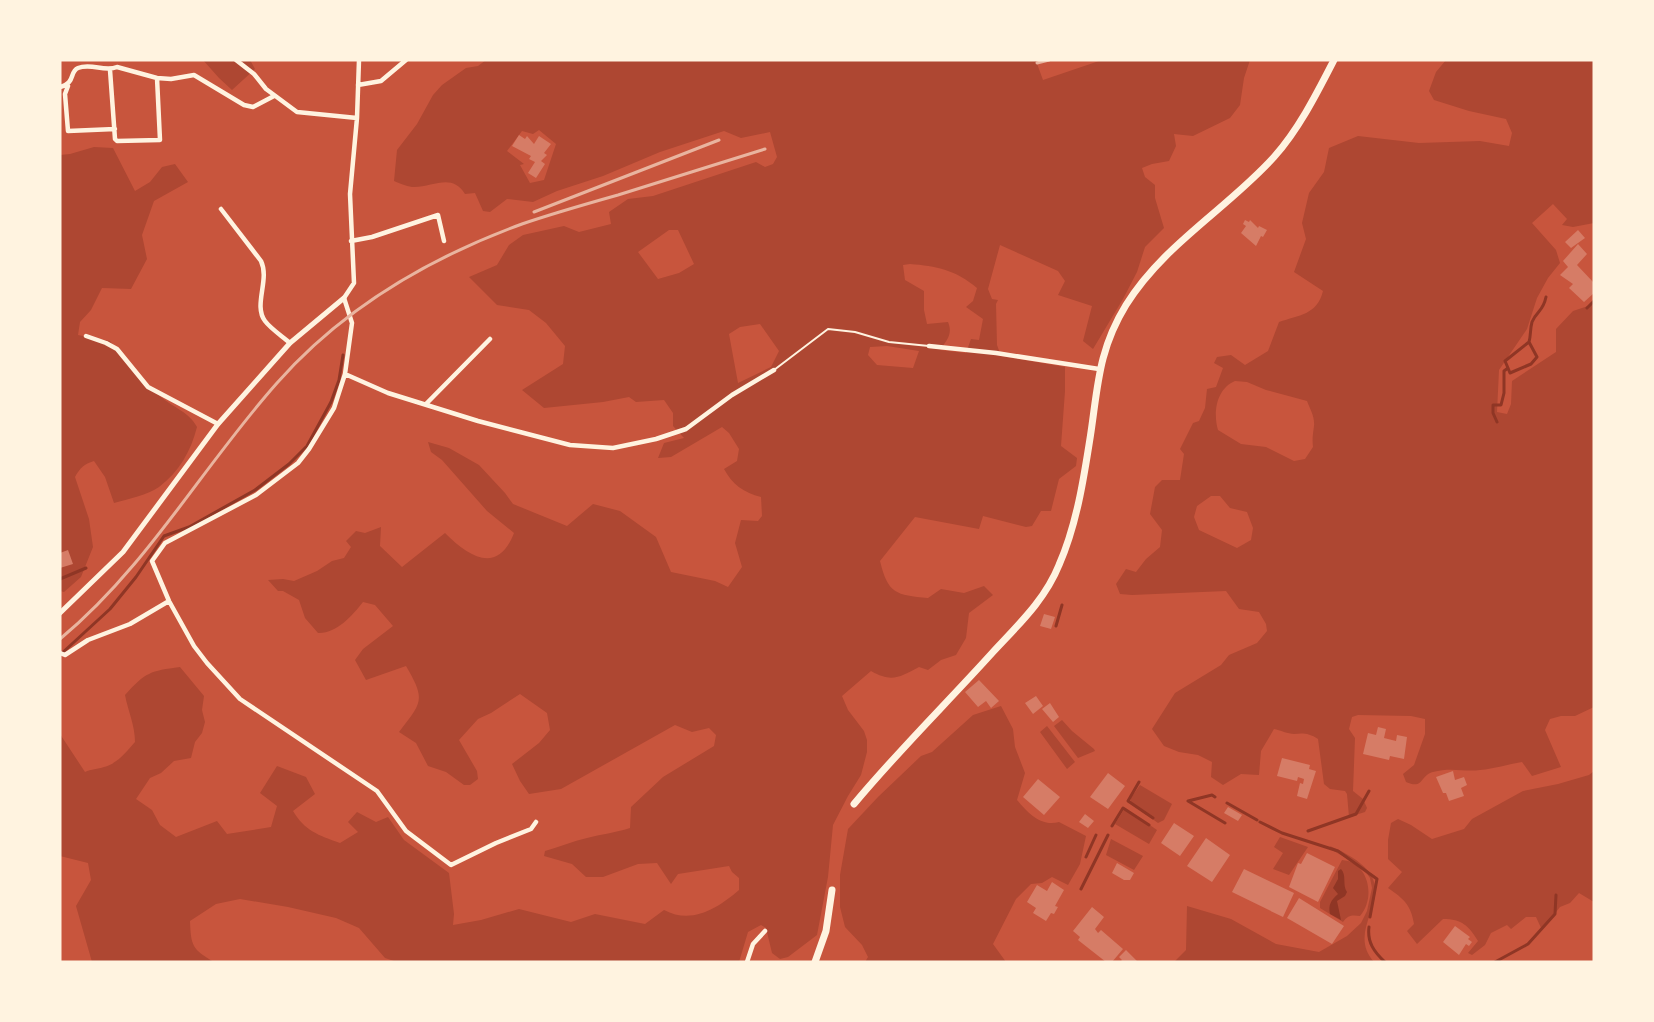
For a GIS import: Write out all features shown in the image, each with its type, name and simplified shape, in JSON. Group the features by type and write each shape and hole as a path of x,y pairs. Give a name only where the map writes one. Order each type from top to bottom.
{"main road":[{"path":"854,804 880,772 1028,614 1052,582 1068,543 1074,519 1090,441 1099,369 1115,324 1152,270 1183,238 1238,193 1274,157 1292,135 1334,60"},
{"path":"815,962 826,931 832,890"}],"street":[{"path":"236,60 254,74 274,96 297,112 357,117"},
{"path":"60,613 123,552 218,424 290,343 344,298 354,283 351,241 351,169 357,117 359,60"},
{"path":"358,86 381,81 406,60"},
{"path":"115,129 68,131 65,94 78,68 98,67 110,70 117,67 157,78 171,79 194,75 244,105 253,107 274,96"},
{"path":"110,70 117,141 160,140 157,78"},
{"path":"60,87 68,86"},
{"path":"221,209 265,269 261,309 263,319 290,343"},
{"path":"351,241 372,237 438,215 444,241"},
{"path":"344,298 352,323 345,374 334,408 309,449 298,463 256,495 165,543 152,561 169,601 194,646 240,699 377,791 406,831 451,865 531,829 536,822"},
{"path":"86,336 106,343 117,350 148,387 218,424"},
{"path":"426,404 490,339"},
{"path":"929,346 996,353 1099,369"},
{"path":"345,374 388,393 478,421 570,445 613,448 656,439 686,429 732,395 774,370"},
{"path":"60,653 65,655 88,640 130,624 169,601"},
{"path":"747,962 753,944 765,931"}],"lane":[{"path":"774,370 828,329 855,332 889,342 929,346"}],"shaded area":[{"path":"203,60 250,60 255,69 232,90"},
{"path":"486,60 1038,60 1036,61 1043,80 1102,60 1250,60 1244,78 1240,105 1230,118 1193,136 1174,134 1176,146 1169,161 1142,168 1145,177 1155,185 1155,198 1164,228 1145,247 1137,272 1093,349 1083,341 1092,306 1058,295 1065,281 1058,271 1000,245 988,289 992,299 998,300 996,304 997,345 1001,356 1065,367 1061,446 1077,458 1076,466 1059,479 1051,511 1041,511 1032,526 1026,527 983,516 979,529 915,517 880,561 886,580 895,591 901,594 928,598 941,589 964,593 984,586 993,595 969,613 966,638 956,655 941,660 928,670 919,667 896,677 885,677 871,671 842,696 848,710 864,731 867,752 861,775 833,825 828,877 817,935 788,957 780,959 772,953 766,928 761,925 748,932 739,962 397,962 385,958 359,928 336,918 240,899 216,904 190,921 194,946 201,954 214,962 92,962 76,906 91,880 88,863 60,856 60,734 85,772 113,763 135,742 125,695 138,681 149,674 180,667 204,696 202,710 205,722 202,733 195,742 191,758 174,761 161,773 150,778 136,799 152,810 160,825 176,837 217,821 227,834 271,827 277,806 260,793 277,766 306,777 315,794 293,811 307,828 319,835 340,843 358,832 348,822 357,812 376,822 388,817 404,840 449,873 454,914 453,925 519,909 571,922 595,914 645,924 664,910 685,916 704,912 722,903 739,890 739,878 729,866 678,874 671,884 657,863 638,864 603,877 586,877 572,864 544,856 545,851 571,842 630,828 631,807 663,777 714,746 716,735 709,728 692,732 675,725 561,789 529,794 512,764 539,743 550,730 547,713 520,694 478,719 459,740 477,771 478,779 470,785 464,785 446,772 428,766 416,743 399,732 413,714 419,700 417,686 406,666 366,680 355,660 363,649 393,626 375,605 363,602 349,618 337,627 325,633 318,633 305,618 299,600 283,591 278,591 268,580 294,581 317,571 332,561 344,558 351,547 346,541 356,531 365,533 381,527 380,546 402,567 445,533 473,555 491,558 500,554 514,533 487,511 442,460 431,452 428,442 449,448 479,465 513,504 567,526 593,504 620,511 656,537 671,572 715,581 728,587 742,567 735,543 741,520 758,521 762,516 761,497 739,487 724,469 737,461 739,449 729,433 722,427 671,457 658,458 664,443 684,438 673,426 673,413 664,400 636,402 629,397 544,408 522,390 563,364 565,346 546,323 529,310 497,305 469,277 497,265 509,245 523,235 564,226 579,232 611,224 609,212 628,199 653,196 756,162 765,167 773,164 777,157 770,132 741,138 724,131 660,152 533,202 507,199 490,212 483,211 475,193 465,194 460,187 448,182 412,187 394,181 397,150 417,124 433,95 442,85 466,68 478,66","holes":["539,130 556,144 544,180 530,183 520,165 524,164 507,151 522,131 533,134","669,230 678,230 694,264 679,273 658,279 638,252","903,265 919,265 945,270 977,288 973,301 966,307 983,319 979,340 971,339 966,353 940,350 950,333 948,322 927,324 924,291 905,280","760,324 779,351 771,367 738,383 729,334 740,327","887,346 919,351 913,368 877,365 868,355 870,347"]},
{"path":"1446,60 1594,60 1594,223 1573,227 1562,225 1567,219 1553,204 1532,223 1556,250 1560,263 1537,298 1527,329 1499,370 1497,412 1507,414 1511,404 1512,381 1556,352 1556,329 1573,311 1594,304 1594,707 1575,716 1550,719 1545,730 1561,767 1532,776 1522,762 1490,769 1440,771 1429,774 1416,784 1406,782 1403,774 1414,765 1425,734 1425,719 1411,716 1358,715 1352,717 1349,729 1355,738 1353,791 1363,799 1367,808 1365,812 1349,817 1345,791 1330,789 1324,784 1318,739 1312,736 1274,729 1261,751 1259,775 1241,774 1223,785 1211,777 1212,762 1198,755 1179,752 1164,746 1152,729 1175,693 1221,665 1229,655 1257,643 1267,631 1259,612 1239,609 1226,591 1132,595 1120,594 1116,584 1126,569 1136,572 1160,547 1162,530 1150,514 1155,487 1162,480 1180,480 1184,454 1180,449 1193,423 1199,421 1205,408 1207,389 1216,387 1223,368 1214,363 1217,357 1231,355 1245,365 1268,351 1279,322 1312,310 1320,299 1323,291 1294,272 1306,239 1302,223 1309,193 1324,172 1329,148 1358,136 1419,143 1480,141 1509,146 1512,133 1506,119 1434,100 1429,91 1436,72","holes":["1235,381 1247,382 1266,390 1307,401 1314,426 1313,447 1305,459 1294,461 1266,447 1241,444 1218,430 1216,409 1220,396","1211,496 1220,496 1230,508 1247,512 1253,528 1251,540 1237,548 1199,530 1194,517 1197,506"]},
{"path":"94,147 113,148 135,191 150,182 162,167 175,164 188,182 154,201 142,235 147,259 131,289 102,288 91,310 80,322 78,335 110,341 147,384 161,397 181,410 197,427 188,453 178,468 159,487 144,495 114,503 105,477 94,461 79,471 75,477 89,519 93,547 81,577 64,592 60,591 60,155"},
{"path":"1001,706 1013,729 1015,747 1025,773 1017,800 1030,814 1041,821 1059,822 1086,836 1080,864 1068,885 1052,877 1042,883 1031,884 1016,899 993,944 1006,962 865,962 868,957 862,945 845,927 840,907 840,875 848,829 921,756 932,752 973,715"},
{"path":"1062,720 1095,751 1078,758 1054,726"},
{"path":"1047,726 1075,762 1067,769 1040,732"},
{"path":"1594,771 1594,902 1579,893 1570,903 1560,907 1542,930 1536,917 1526,917 1511,929 1507,925 1491,933 1485,945 1472,955 1468,953 1478,941 1468,927 1455,920 1443,919 1417,944 1407,931 1414,924 1409,907 1388,888 1402,872 1388,859 1391,823 1398,819 1432,839 1464,829 1472,819 1523,791 1558,784 1589,775"},
{"path":"1140,785 1172,804 1164,820 1158,823 1130,803"},
{"path":"1125,808 1157,830 1149,844 1115,824"},
{"path":"1280,837 1308,847 1289,875 1273,869 1283,853 1274,847"},
{"path":"1111,839 1143,856 1134,870 1106,855"},
{"path":"1330,846 1357,861 1371,875 1375,889 1365,932 1366,947 1374,962 1174,962 1186,950 1187,906 1231,919 1276,944 1319,952 1347,936 1361,923 1367,911 1372,888 1370,878 1362,867 1332,850"},
{"path":"1342,860 1351,862 1364,874 1368,891 1368,900 1360,916 1350,916 1343,922 1320,908 1320,902"},
{"path":"1341,869 1347,892 1337,901 1341,920 1330,914 1329,908 1338,894 1333,888 1338,879 1338,871"}],"building":[{"path":"519,135 525,139 527,136 534,144 539,136 551,144 544,153 547,155 541,161 545,164 536,178 528,173 535,162 529,159 531,156 512,146"},
{"path":"1245,220 1249,222 1250,220 1258,228 1259,226 1267,230 1256,246 1241,233 1246,226 1243,224"},
{"path":"1578,230 1585,238 1571,248 1565,242"},
{"path":"1578,244 1587,254 1577,265 1594,283 1594,293 1584,302 1569,288 1573,284 1560,275 1568,267 1563,261"},
{"path":"68,550 73,564 60,568 60,553"},
{"path":"1044,614 1055,617 1051,629 1040,626"},
{"path":"979,680 999,701 991,708 986,701 978,707 965,692"},
{"path":"1036,696 1043,706 1033,714 1025,703"},
{"path":"1050,703 1059,717 1053,722 1042,709"},
{"path":"1378,727 1386,729 1384,738 1396,741 1397,735 1407,737 1404,759 1390,756 1389,760 1363,754 1368,733 1376,735"},
{"path":"1282,758 1310,765 1309,769 1316,771 1307,799 1297,796 1300,783 1303,784 1304,779 1298,777 1297,781 1277,776"},
{"path":"1453,771 1455,780 1464,777 1467,785 1461,788 1464,796 1449,801 1436,777"},
{"path":"1108,773 1125,786 1108,809 1090,797"},
{"path":"1038,779 1060,797 1044,815 1023,797"},
{"path":"1228,807 1242,815 1238,821 1224,813"},
{"path":"1085,814 1094,821 1088,828 1079,822"},
{"path":"1174,823 1194,836 1180,856 1161,843"},
{"path":"1206,838 1230,855 1212,882 1187,866"},
{"path":"1307,853 1335,867 1318,902 1289,887 1298,863 1301,864"},
{"path":"1117,863 1134,873 1130,880 1124,880 1112,873"},
{"path":"1244,869 1294,893 1283,917 1232,892"},
{"path":"1052,882 1064,890 1055,906 1058,907 1054,914 1051,913 1046,921 1033,913 1036,908 1027,902 1037,885 1047,891"},
{"path":"1299,898 1344,926 1332,944 1287,918"},
{"path":"1092,907 1104,917 1095,929 1098,933 1101,930 1123,949 1112,962 1106,962 1078,940 1080,937 1073,931"},
{"path":"1455,926 1470,937 1468,939 1472,942 1469,946 1466,944 1459,955 1443,942"},
{"path":"1126,950 1138,962 1120,962 1122,960 1119,957"}],"waterway":[{"path":"1497,422 1493,413 1493,405 1501,405 1504,393 1504,371 1508,368 1510,373 1531,364 1537,357 1529,342 1531,327 1546,297"},
{"path":"1587,308 1594,301"},
{"path":"1508,368 1505,361 1529,342"},
{"path":"61,654 110,609 136,577 164,536 189,527 255,490 289,464 307,446 331,402 339,380 343,355"},
{"path":"60,579 86,568"},
{"path":"1056,626 1062,605"},
{"path":"1139,782 1128,801 1153,818"},
{"path":"1308,831 1356,814 1369,791"},
{"path":"1188,801 1212,795 1215,797"},
{"path":"1188,801 1225,823"},
{"path":"1227,803 1257,820"},
{"path":"1112,826 1123,808 1149,825"},
{"path":"1260,822 1282,833 1338,851 1377,879 1370,917"},
{"path":"1086,857 1096,835"},
{"path":"1081,889 1108,835"},
{"path":"1495,962 1528,944 1555,914 1556,895"},
{"path":"1369,927 1372,946 1385,962"}],"railway":[{"path":"1037,63 1049,60"},
{"path":"534,212 719,140"},
{"path":"60,639 120,580 277,383 330,331 389,288 454,253 522,224 765,149"}]}
